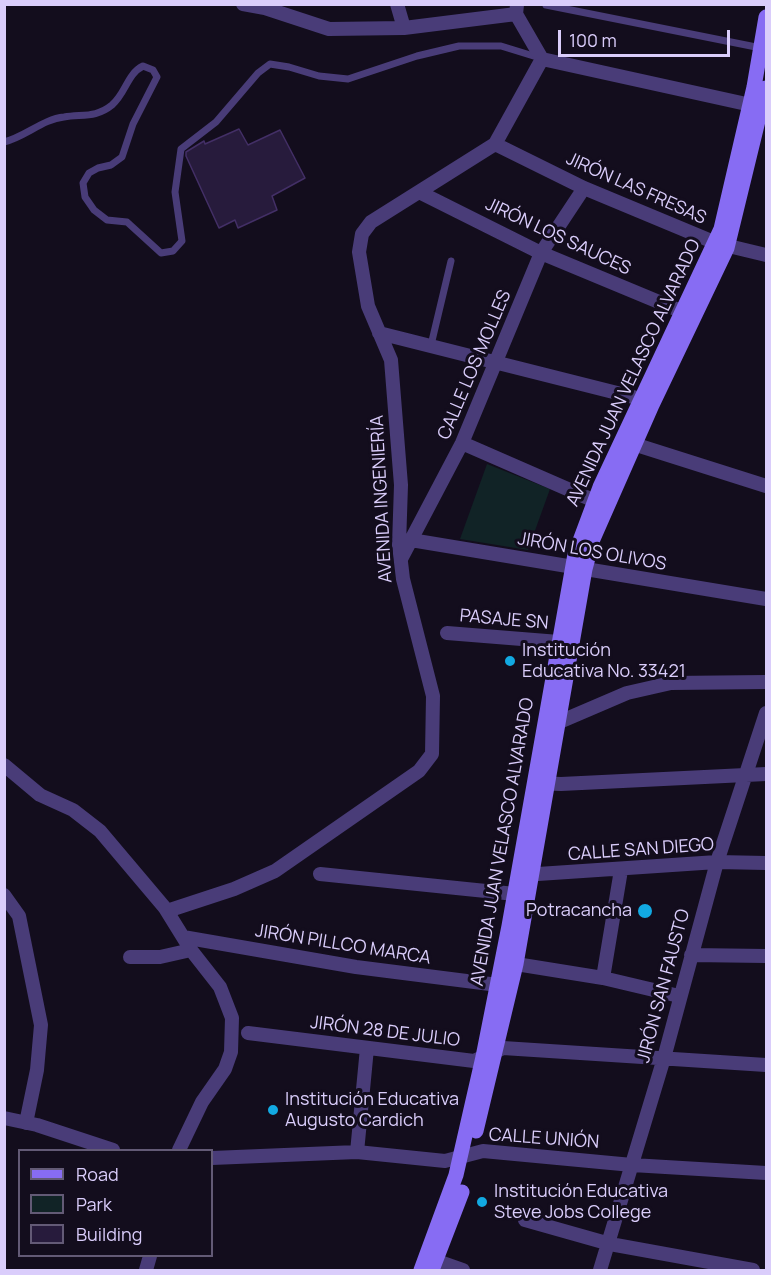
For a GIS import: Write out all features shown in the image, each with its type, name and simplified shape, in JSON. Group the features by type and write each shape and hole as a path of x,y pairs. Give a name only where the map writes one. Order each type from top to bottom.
{"street":[{"path":"243,4 264,8 329,29 404,28 485,10 516,9 542,59 760,107"},
{"path":"396,4 404,28"},
{"name":"AVENIDA JUAN VELASCO ALVARADO","path":"760,107 761,48 766,17"},
{"name":"AVENIDA INGENIERÍA","path":"167,911 234,889 275,871 419,771 432,754 433,696 403,579 401,484 391,360 368,306 359,252 362,234 371,222 495,144 542,59"},
{"name":"AVENIDA JUAN VELASCO ALVARADO","path":"540,783 557,723 578,568 579,538 595,501 628,443 721,245 766,88"},
{"name":"JIRÓN LAS FRESAS","path":"495,144 584,188 721,245 766,255"},
{"name":"CALLE LOS MOLLES","path":"401,559 462,443 541,253 584,188"},
{"name":"JIRÓN LOS SAUCES","path":"419,192 541,253 683,312"},
{"name":"AVENIDA JUAN VELASCO ALVARADO","path":"427,1266 464,1184 465,1156 490,1054 516,964 524,875 540,783 559,642 578,568 593,539 628,443 641,399 683,312 721,245"},
{"path":"379,333 498,361 641,399"},
{"path":"462,443 595,501"},
{"path":"628,443 766,486"},
{"name":"JIRÓN LOS OLIVOS","path":"411,540 766,599"},
{"name":"PASAJE SN","path":"447,633 559,642"},
{"path":"557,723 627,693 671,683 766,682"},
{"name":"JIRÓN SAN FAUSTO","path":"600,1270 610,1244 664,1058 717,862 766,713"},
{"path":"4,765 40,795 73,810 100,831 167,911 191,950 220,987 232,1018 231,1052 225,1069 202,1102 179,1149"},
{"path":"540,783 766,774"},
{"name":"CALLE SAN DIEGO","path":"524,875 717,862 766,863"},
{"path":"603,978 621,870"},
{"path":"321,874 515,894"},
{"name":"AVENIDA JUAN VELASCO ALVARADO","path":"490,1054 498,985 515,894 524,875"},
{"path":"4,895 19,916 41,1025 37,1070 26,1123"},
{"name":"JIRÓN PILLCO MARCA","path":"183,937 356,967 498,985"},
{"path":"130,957 170,956 191,950"},
{"path":"691,955 766,956"},
{"path":"516,964 603,978 679,996"},
{"name":"JIRÓN 28 DE JULIO","path":"248,1033 474,1061 502,1048 766,1065"},
{"path":"357,1152 367,1048"},
{"path":"4,1118 110,1149"},
{"name":"CALLE UNIÓN","path":"213,1158 357,1152 445,1161 483,1151 632,1165 766,1173"},
{"path":"525,1220 610,1244 753,1270"},
{"path":"427,1266 463,1270"}],"lane":[{"path":"546,5 761,48"},
{"path":"4,142 63,117 83,117 102,112 115,102 134,70 143,66 153,70 157,77 133,124 122,157 89,173 83,183 85,197 94,210 107,220 127,222 161,253 173,251 182,241 175,192 181,149 216,122 258,73 270,64 289,66 319,76 348,79 417,56 459,46 501,46 542,59"},
{"path":"431,345 451,261"}],"green space":[{"path":"487,464 550,489 528,550 460,539"}],"building":[{"path":"239,129 248,145 280,130 305,178 272,196 277,210 238,228 235,220 219,228 186,152 204,141 205,144"}],"place":[{"name":"Institución Educativa No. 33421","path":"510,661"},
{"name":"Potracancha","path":"645,911"},
{"name":"Institución Educativa Augusto Cardich","path":"273,1110"},
{"name":"Institución Educativa Steve Jobs College","path":"482,1202"}]}
